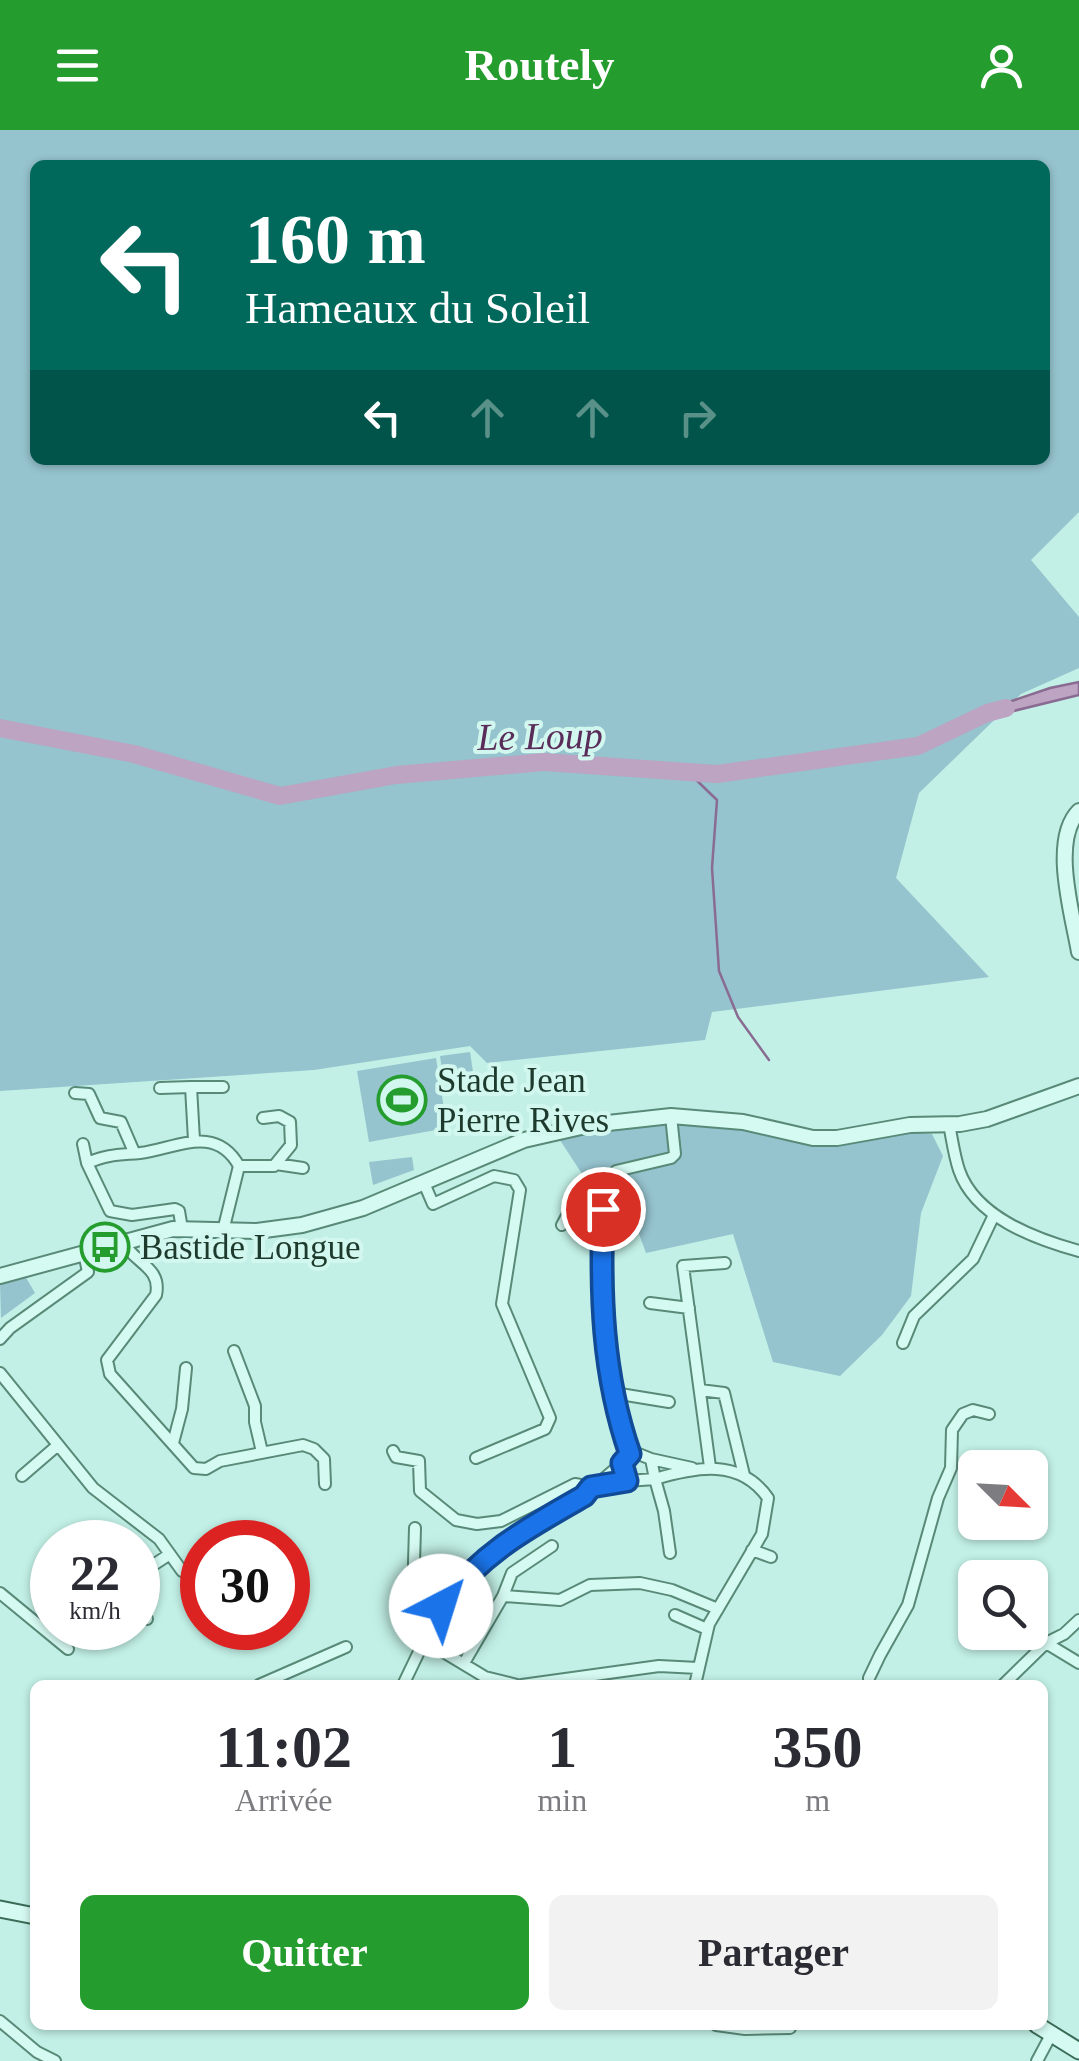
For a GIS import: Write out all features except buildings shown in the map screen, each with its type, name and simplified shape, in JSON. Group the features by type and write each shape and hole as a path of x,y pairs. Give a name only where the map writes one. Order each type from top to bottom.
{"main road":[{"path":"0,1908 30,1915"},
{"path":"1046,2030 1079,2051"}],"street":[{"path":"1079,811 1074,815 1066,842 1064,869 1079,952"},
{"path":"0,1276 182,1228 257,1231 302,1225 362,1208 524,1140 590,1126 671,1116 743,1122 813,1138 854,1136 910,1125 987,1119 1079,1086"},
{"path":"191,1087 194,1140"},
{"path":"160,1088 223,1087"},
{"path":"75,1093 89,1094 100,1118 122,1122 134,1152"},
{"path":"262,1118 279,1116 290,1122 292,1146 276,1164"},
{"path":"627,1481 600,1290 606,1194 616,1170 671,1158 671,1116"},
{"path":"949,1124 960,1173 978,1202 1034,1236 1079,1251"},
{"path":"87,1163 113,1152 134,1152 194,1140 218,1146 233,1155 239,1166 223,1231"},
{"path":"82,1144 110,1211 132,1215 175,1209 182,1228"},
{"path":"239,1166 276,1164 303,1168"},
{"path":"424,1182 433,1204 494,1176 514,1180 520,1190 502,1304 550,1418 545,1429 476,1458"},
{"path":"562,1225 576,1199 593,1192 606,1194"},
{"path":"903,1343 914,1316 973,1259 994,1215"},
{"path":"123,1242 159,1282 156,1294 107,1360 110,1374 194,1468 206,1469 220,1461 302,1445 314,1448 324,1460 325,1484"},
{"path":"0,1340 10,1328 88,1272 84,1252"},
{"path":"710,1467 683,1266 725,1263"},
{"path":"650,1303 688,1308"},
{"path":"234,1351 255,1406 254,1422 262,1452"},
{"path":"173,1443 182,1409 186,1368"},
{"path":"0,1374 93,1488 158,1539 180,1567"},
{"path":"700,1390 724,1393 744,1475"},
{"path":"614,1393 669,1402"},
{"path":"869,1680 908,1605 938,1498 951,1468 952,1430 972,1410 988,1414"},
{"path":"22,1476 58,1445"},
{"path":"393,1451 396,1457 419,1461 420,1491 456,1520 477,1524 501,1521 575,1484 591,1487 655,1479 692,1468 710,1467 744,1475 759,1486 768,1498 767,1517 707,1630 696,1680"},
{"path":"404,1680 441,1606 466,1574 494,1550 584,1496 636,1452 692,1468"},
{"path":"651,1459 670,1553"},
{"path":"415,1528 411,1628 415,1636 464,1663 484,1680"},
{"path":"464,1663 503,1596 512,1572 552,1546"},
{"path":"752,1550 770,1557"},
{"path":"160,1561 170,1554"},
{"path":"503,1596 560,1600 590,1585 640,1582 718,1609"},
{"path":"0,1593 30,1618"},
{"path":"675,1615 707,1630"},
{"path":"1048,1642 1079,1620"},
{"path":"1048,1644 1079,1662"},
{"path":"270,1680 346,1647"},
{"path":"1008,1680 1039,1650"},
{"path":"557,1680 659,1666 698,1668"},
{"path":"0,2021 37,2052 55,2061"},
{"path":"1037,2061 1044,2030"}],"shaded area":[{"path":"0,130 1079,130 1079,512 1031,560 1079,617 1079,668 1021,694 919,793 896,878 989,977 712,1012 705,1040 487,1063 470,1046 314,1070 0,1091"},
{"path":"1079,682 1079,695 989,717 985,710 1050,688"},
{"path":"470,1052 473,1072 443,1076 440,1056"},
{"name":"Stade Jean Pierre Rives","path":"436,1058 447,1128 369,1142 357,1071"},
{"path":"755,1119 842,1142 901,1131 932,1134 943,1156 921,1213 911,1296 882,1335 840,1376 773,1362 733,1234 646,1253 621,1185 620,1171 588,1183 558,1137 655,1120"},
{"path":"412,1157 414,1170 373,1185 369,1162"},
{"path":"25,1276 35,1293 1,1318 0,1283"}],"waterway":[{"name":"Le Loup","path":"0,728 134,754 280,796 396,775 544,762 717,774 918,746 1006,708"},
{"path":"688,772 717,800 712,868 719,971 738,1017 769,1060"}],"place":[{"name":"Stade Jean Pierre Rives","path":"402,1100"},
{"name":"Bastide Longue","path":"105,1247"}],"route":[{"path":"441,1606 466,1574 494,1550 584,1496 591,1487 627,1481 622,1463 630,1454 615,1404 600,1290 603,1209"}]}
